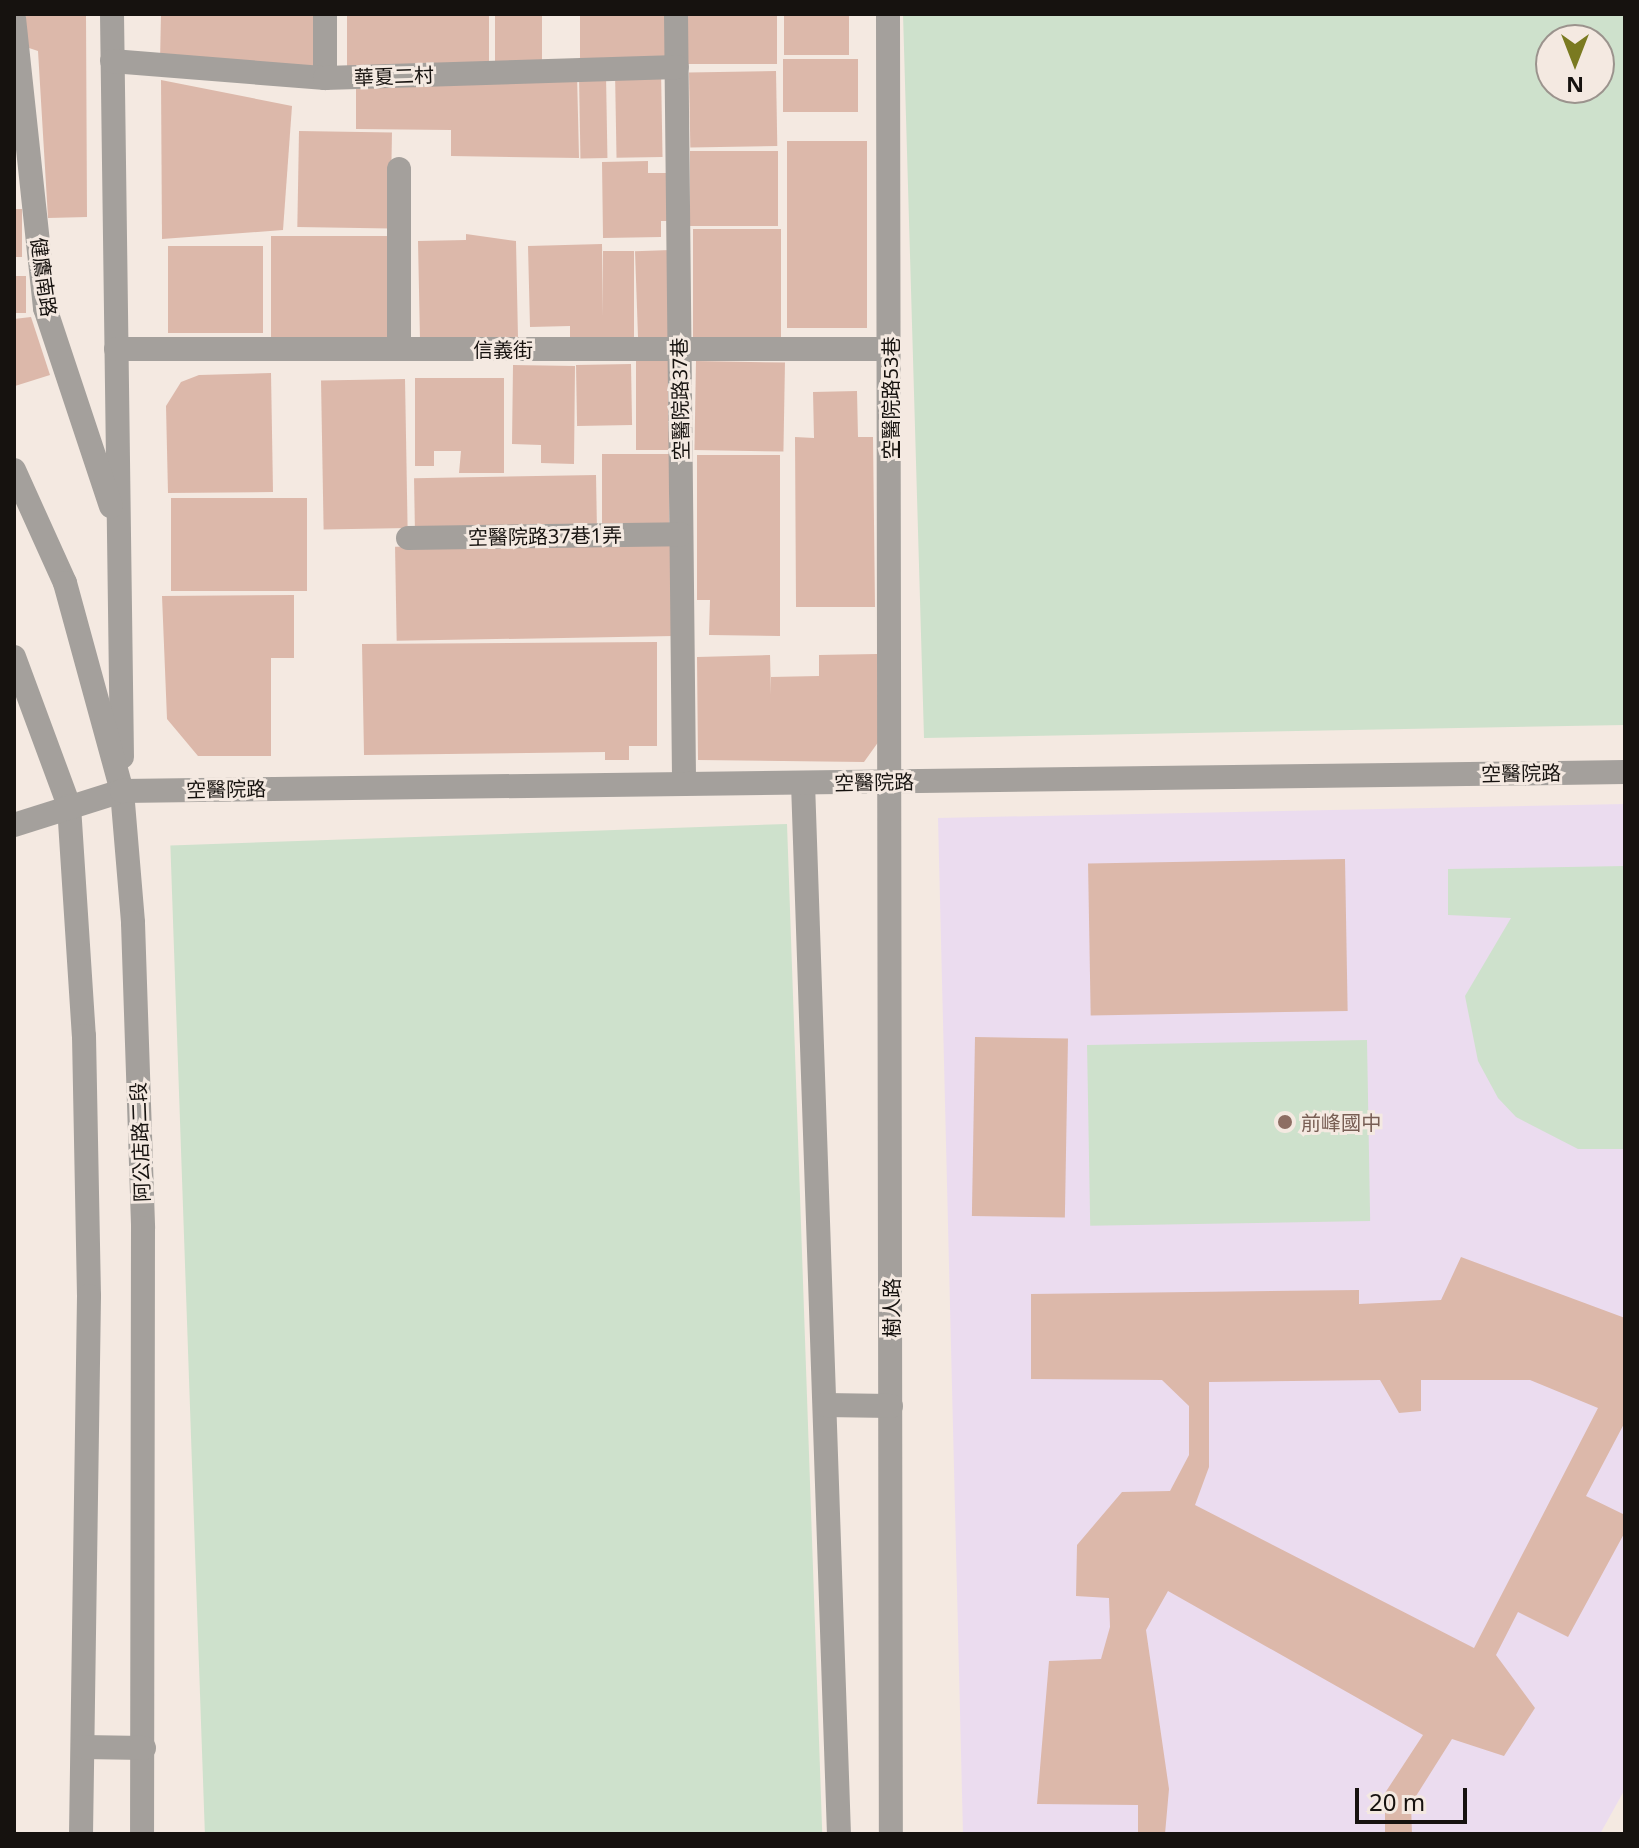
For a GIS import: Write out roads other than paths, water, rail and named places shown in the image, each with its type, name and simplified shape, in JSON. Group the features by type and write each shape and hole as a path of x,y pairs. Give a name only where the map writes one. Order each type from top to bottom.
{"street":[{"name":"健鷹南路","path":"112,14 122,791"},
{"path":"325,14 325,78"},
{"name":"空醫院路37巷","path":"676,14 684,784"},
{"name":"空醫院路53巷","path":"888,14 892,781"},
{"name":"健鷹南路","path":"14,18 45,308 118,527"},
{"name":"華夏二村","path":"112,61 325,78 677,67"},
{"path":"399,169 399,349"},
{"name":"信義街","path":"116,349 889,349"},
{"name":"阿公店路二段","path":"14,470 65,583 122,791 133,923 143,1228 142,1834"},
{"name":"空醫院路37巷1弄","path":"408,538 681,534"},
{"path":"14,657 69,806 84,1036 89,1281 81,1834"},
{"name":"空醫院路","path":"14,825 122,791 1625,772"},
{"name":"樹人路","path":"891,1834 892,781"},
{"path":"803,783 839,1834"},
{"path":"825,1405 891,1406"},
{"path":"83,1747 144,1748"}],"place":[{"name":"前峰國中","path":"1285,1122"}]}
